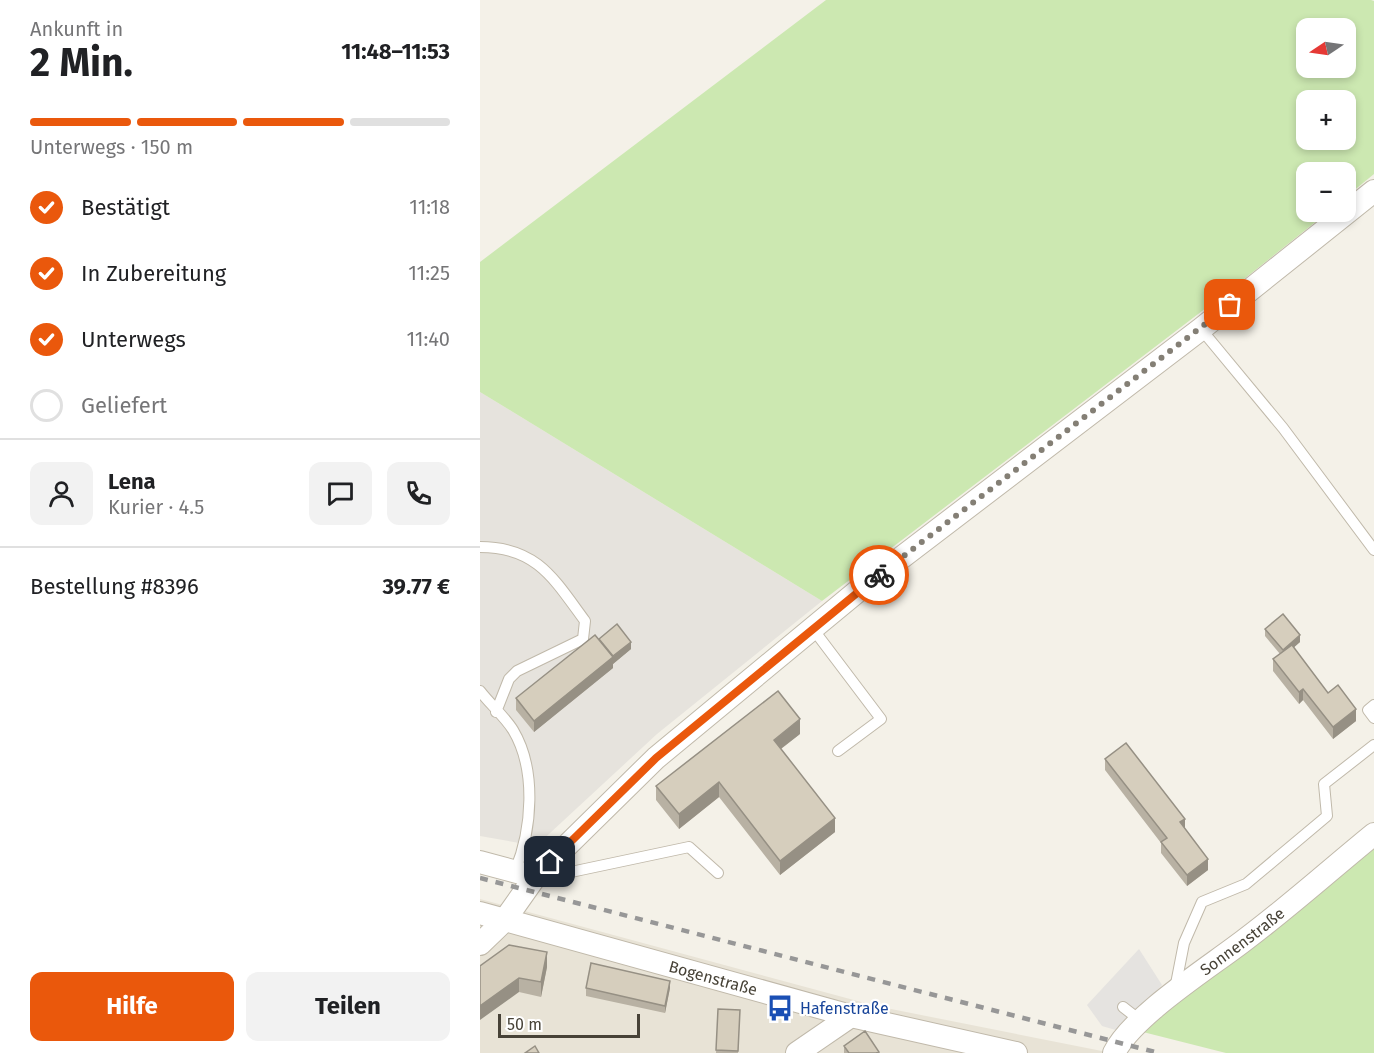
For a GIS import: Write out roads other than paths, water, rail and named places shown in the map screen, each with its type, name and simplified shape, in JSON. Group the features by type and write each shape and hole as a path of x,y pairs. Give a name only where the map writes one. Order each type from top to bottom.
{"street":[{"path":"480,944 504,921 525,874 656,758 813,629 1374,192"},
{"name":"Sonnenstraße","path":"1114,1053 1119,1042 1174,992 1247,938 1374,834"},
{"path":"480,862 525,874"},
{"name":"Bogenstraße","path":"480,913 851,1016 1016,1053"},
{"path":"797,1053 851,1016"}],"lane":[{"path":"1201,329 1283,428 1374,550"},
{"path":"480,547 501,547 536,561 585,621 583,639 517,671 509,679 496,712"},
{"path":"813,629 881,719 838,751"},
{"path":"480,691 512,728 525,754 529,789 524,850 525,874 571,872 689,847 718,873"},
{"path":"1374,705 1368,710 1374,718"},
{"path":"1174,992 1184,943 1202,902 1246,884 1327,816 1323,784 1374,746"},
{"path":"1124,1006 1141,1022"}],"railway":[{"path":"480,878 1159,1053"}],"place":[{"name":"Hafenstraße","path":"780,1008"}]}
